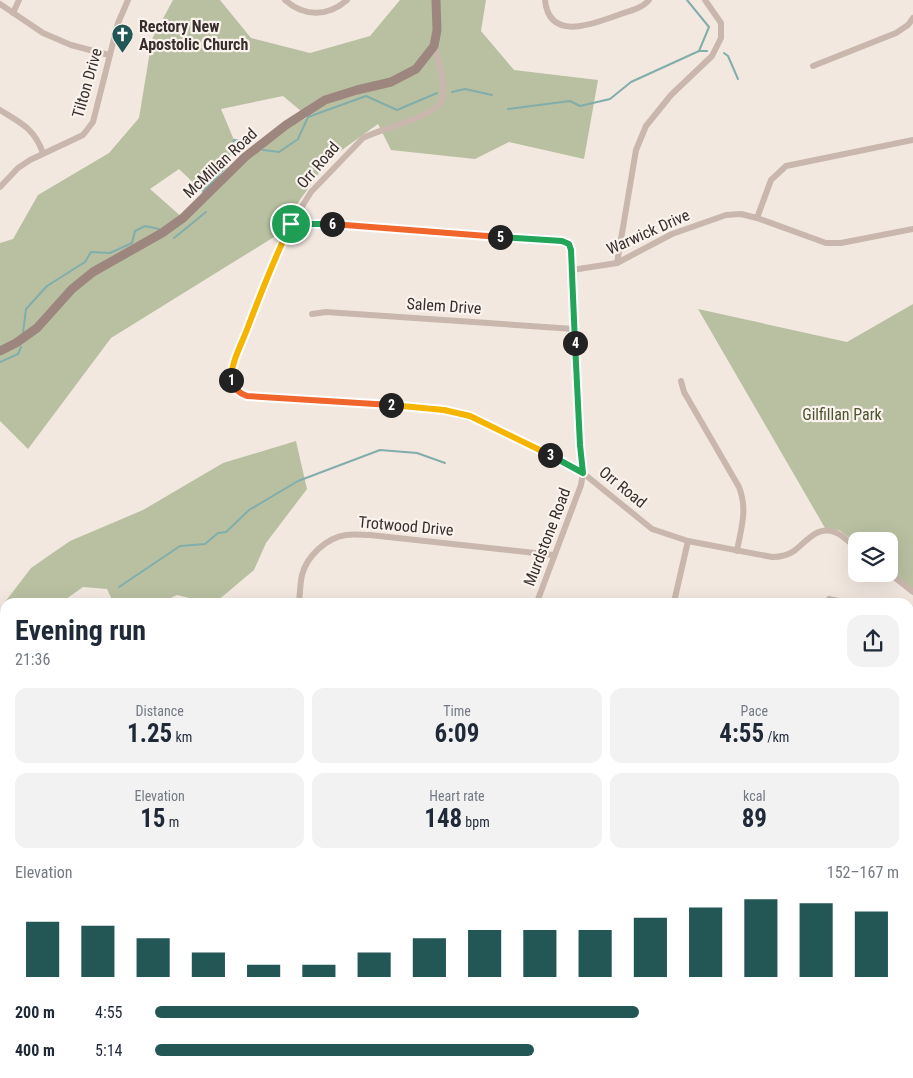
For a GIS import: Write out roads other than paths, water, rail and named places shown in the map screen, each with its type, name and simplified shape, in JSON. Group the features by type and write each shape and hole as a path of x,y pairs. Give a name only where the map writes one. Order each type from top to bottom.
{"street":[{"path":"14,13 19,0"},
{"name":"Tilton Drive","path":"0,187 18,168 42,153 84,135 89,128 93,122 118,23 128,0"},
{"path":"284,0 291,6 308,12 326,12 339,7 347,0"},
{"path":"434,46 437,30 436,0"},
{"path":"545,0 550,16 555,22 566,27 592,24 639,7 649,0"},
{"path":"617,263 636,150 646,126 672,94 712,56 721,38 721,23 705,0"},
{"path":"0,4 43,33 64,42 109,54"},
{"path":"814,66 896,33 908,26 913,18"},
{"name":"Orr Road","path":"434,46 439,61 443,94 442,102 435,109 413,120 373,132 363,138 312,192 291,224 279,248 232,371 232,384 240,393 255,397 426,408 470,416 583,473 652,529 688,541 772,557 781,557 793,552 808,538 822,531 836,533 848,541"},
{"name":"McMillan Road","path":"0,351 16,343 37,328 72,289 93,272 162,233 182,218 245,157 286,125 325,100 406,76 416,69 434,46"},
{"path":"0,110 27,127 38,139 42,153"},
{"path":"757,218 771,180 786,166 913,140"},
{"name":"Warwick Drive","path":"572,270 617,263 672,234 726,215 741,214 757,218 826,243 841,243 913,229"},
{"path":"291,224 320,223 562,241 569,244 572,270"},
{"name":"Murdstone Road","path":"538,598 581,485 583,473 572,270"},
{"name":"Salem Drive","path":"312,314 323,312 574,329"},
{"path":"681,381 684,392 744,499 745,509 737,551"},
{"name":"Trotwood Drive","path":"300,598 303,574 308,561 325,544 346,535 370,535 554,555"},
{"path":"675,598 688,541"},
{"path":"898,580 913,592"}],"waterway":[{"path":"508,109 570,101 580,106 610,99 631,82 699,51 709,27 687,0"},
{"path":"699,51 707,51"},
{"path":"724,53 728,56 738,79"},
{"path":"452,92 465,89 492,95"},
{"path":"263,150 279,152 298,139 308,117 366,96 397,110 437,93"},
{"path":"203,192 225,168 234,140 252,142"},
{"path":"174,238 206,212"},
{"path":"23,333 26,309 47,286 85,262 91,252 110,253 132,243 135,231 145,226 159,229"},
{"path":"0,362 18,354 21,347"},
{"path":"119,587 180,546 205,544 218,533 226,532 249,510 298,481 380,450 417,453 445,463"}],"place":[{"name":"Rectory New Apostolic Church","path":"123,54"}],"park label":[{"name":"Gilfillan Park","path":"842,414"}]}
